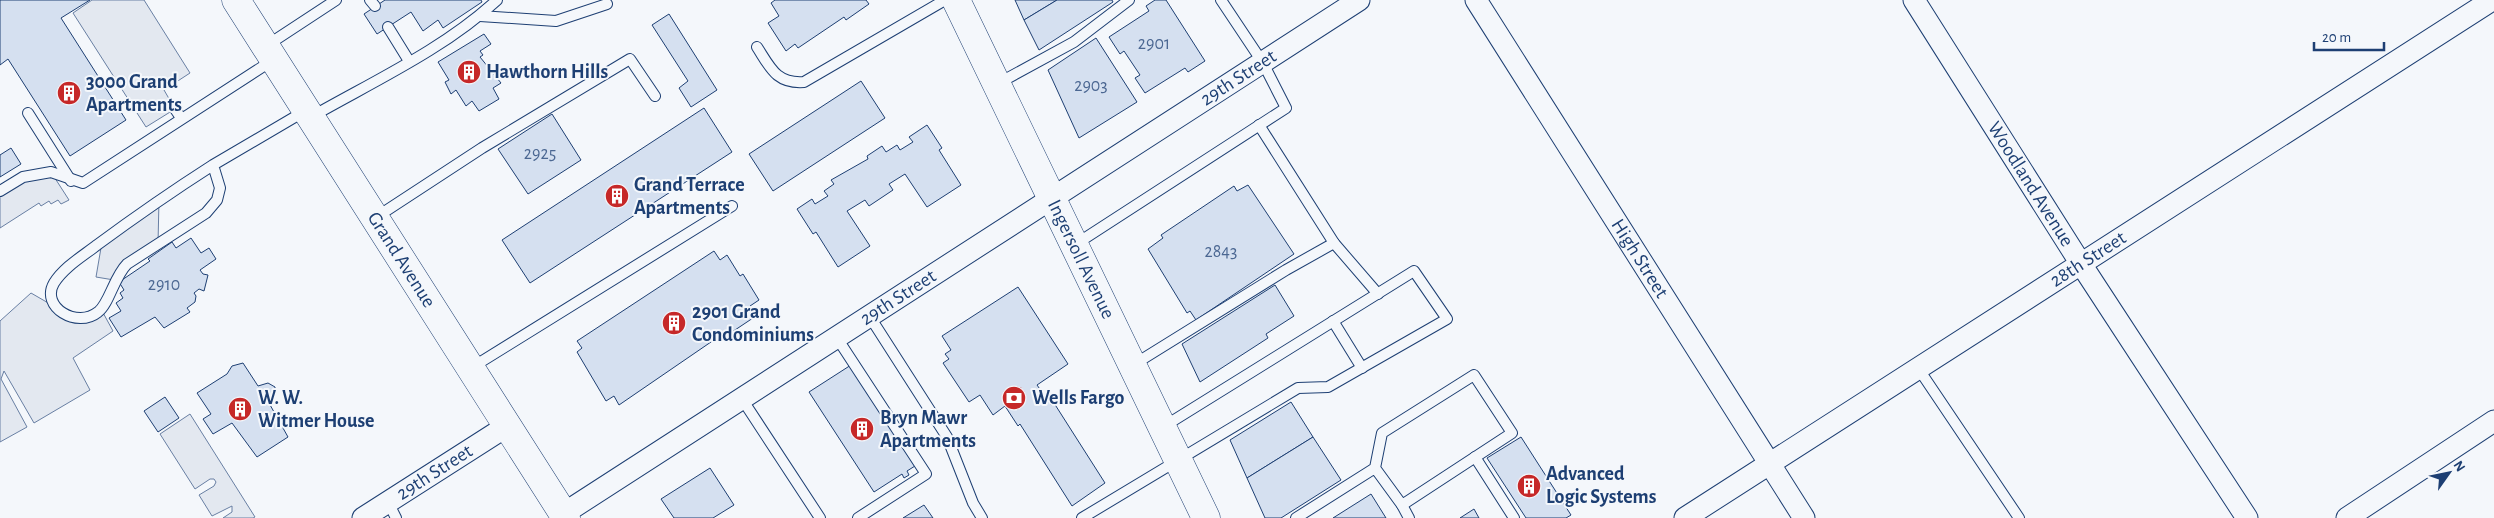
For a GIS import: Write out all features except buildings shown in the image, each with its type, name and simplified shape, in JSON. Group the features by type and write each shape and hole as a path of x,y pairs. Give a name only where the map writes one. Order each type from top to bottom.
{"main road":[{"name":"Grand Avenue","path":"236,0 564,516"},
{"name":"Ingersoll Avenue","path":"956,0 1206,518"}],"street":[{"name":"29th Street","path":"564,516 742,398 1359,0"},
{"name":"High Street","path":"1476,0 1804,518"},
{"name":"Woodland Avenue","path":"1914,0 2081,264 2246,518"},
{"name":"28th Street","path":"1685,518 2492,0"},
{"path":"2347,518 2494,421"},
{"name":"29th Street","path":"363,518 392,510 507,426"}],"lane":[{"path":"0,192 22,177 51,172 71,181 83,183 168,130 181,118 269,53 336,0"},
{"path":"213,164 220,188 217,200 206,213 127,264 118,272 99,312 89,317 76,319 56,308 52,295 53,284 66,269 152,205 213,164 409,61 480,16 498,0"},
{"path":"757,47 775,75 793,83 804,82 945,0"},
{"path":"996,84 1074,42 1128,0"},
{"path":"1074,245 1286,108 1263,63 1220,0"},
{"path":"480,16 556,21 607,4"},
{"path":"388,27 409,61"},
{"path":"374,218 482,148 630,59 655,96"},
{"path":"175,108 181,118"},
{"path":"28,113 71,181"},
{"path":"1259,125 1334,243 1378,294"},
{"path":"470,369 732,206"},
{"path":"1132,365 1286,270 1334,243"},
{"path":"1082,518 1298,388 1328,387 1447,319 1414,271 1163,428"},
{"path":"870,317 947,437 973,503 982,518"},
{"path":"1334,321 1362,368"},
{"path":"837,338 926,474 858,518"},
{"path":"1918,368 2019,518"},
{"path":"1296,518 1375,468 1382,433 1474,375 1512,433 1402,505"},
{"path":"742,398 820,518"},
{"path":"1475,457 1514,518"},
{"path":"1375,468 1402,505 1409,518"}],"shaded area":[{"path":"92,0 144,0 190,73 164,90 175,109 146,127 73,13"},
{"path":"51,172 69,200 61,204 58,200 51,204 49,201 41,206 39,203 0,228 0,191 23,177"},
{"path":"159,200 158,244 114,280 96,277 102,242"},
{"path":"31,293 76,319 101,309 113,331 73,358 90,390 34,423 4,371 1,379 27,427 0,442 0,321"},
{"path":"190,414 255,517 223,518 232,512 232,506 212,516 199,495 214,486 216,482 214,479 210,479 195,489 160,434"}],"place":[{"name":"Hawthorn Hills","path":"469,72"},
{"name":"3000 Grand Apartments","path":"69,93"},
{"name":"Grand Terrace Apartments","path":"617,196"},
{"name":"2901 Grand Condominiums","path":"674,323"},
{"name":"Wells Fargo","path":"1014,398"},
{"name":"W. W. Witmer House","path":"240,409"},
{"name":"Bryn Mawr Apartments","path":"862,429"},
{"name":"Advanced Logic Systems","path":"1529,486"}]}
